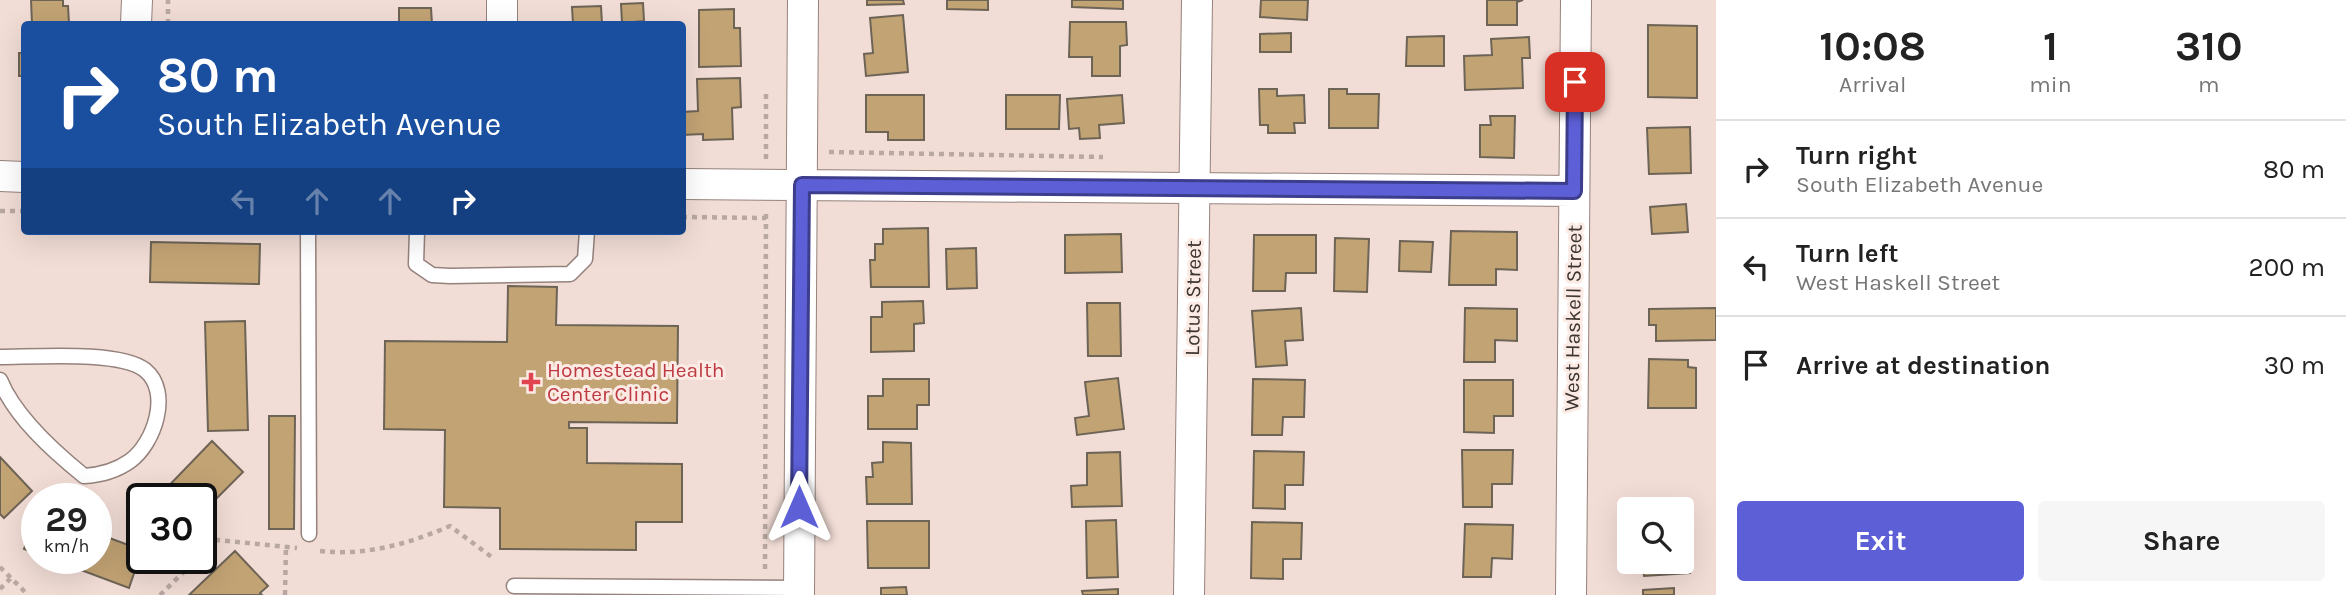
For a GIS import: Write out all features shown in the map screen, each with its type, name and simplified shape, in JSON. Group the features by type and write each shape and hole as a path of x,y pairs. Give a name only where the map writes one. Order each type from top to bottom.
{"street":[{"path":"136,21 137,0"},
{"path":"502,0 502,21"},
{"path":"799,592 803,0"},
{"name":"Lotus Street","path":"1189,595 1197,0"},
{"name":"West Haskell Street","path":"1571,595 1576,0"},
{"path":"0,176 21,177"},
{"path":"686,184 1574,191"}],"lane":[{"path":"308,235 309,534"},
{"path":"417,235 416,264 432,275 450,276 570,274 585,259 587,235"},
{"path":"0,357 99,357 127,362 146,370 156,387 159,412 148,440 132,460 104,474 84,476 61,457 8,398 0,380"},
{"path":"513,586 765,588 799,592"}],"path":[{"path":"168,0 168,21"},
{"path":"765,588 766,94"},
{"path":"766,155 802,152 1105,157"},
{"path":"0,211 21,211"},
{"path":"686,217 766,218"},
{"path":"312,550 349,554 414,541 450,526 493,558"},
{"path":"217,540 299,548"},
{"path":"285,595 286,547"},
{"path":"0,567 28,595"},
{"path":"160,595 182,574"},
{"path":"0,589 11,578"}],"building":[{"path":"31,0 63,0 63,6 68,6 69,21 32,21"},
{"path":"867,0 903,0 904,4 867,5"},
{"path":"947,0 988,0 988,10 947,9"},
{"path":"1072,0 1123,0 1123,9 1072,7"},
{"path":"1261,0 1308,0 1307,20 1260,17"},
{"path":"1487,0 1523,0 1517,2 1517,25 1487,25"},
{"path":"643,3 644,21 622,21 621,4"},
{"path":"601,6 602,21 573,21 572,7"},
{"path":"399,8 431,8 432,21 399,21"},
{"path":"734,9 734,28 740,28 741,66 699,67 699,10"},
{"path":"903,15 908,72 866,76 864,54 873,53 870,18"},
{"path":"1070,22 1126,22 1127,45 1120,46 1120,76 1092,76 1092,57 1069,57"},
{"path":"1648,25 1697,26 1697,98 1648,97"},
{"path":"1291,33 1291,52 1260,52 1260,34"},
{"path":"1444,36 1444,66 1406,66 1407,37"},
{"path":"1529,37 1530,58 1522,58 1523,88 1465,90 1464,56 1492,55 1491,39"},
{"path":"19,53 21,53 21,76"},
{"path":"740,78 741,107 732,108 733,139 703,140 703,134 686,135 686,112 698,111 697,79"},
{"path":"1259,89 1277,89 1277,96 1304,95 1305,123 1294,123 1295,133 1268,133 1268,125 1260,125"},
{"path":"1329,89 1347,89 1347,94 1379,94 1378,128 1329,128"},
{"path":"866,95 924,95 924,140 888,140 888,132 866,132"},
{"path":"1006,95 1060,95 1059,129 1006,129"},
{"path":"1122,95 1124,123 1099,125 1100,138 1080,139 1079,128 1069,129 1067,99"},
{"path":"1490,116 1515,116 1514,158 1480,157 1480,125 1491,125"},
{"path":"1690,127 1691,173 1649,174 1647,128"},
{"path":"1686,204 1688,232 1652,234 1650,207"},
{"path":"928,228 929,287 871,287 870,260 875,260 875,244 883,244 883,229"},
{"path":"1451,231 1517,232 1517,270 1496,269 1496,285 1449,285"},
{"path":"1121,234 1122,272 1065,273 1065,235"},
{"path":"1254,235 1316,235 1316,273 1286,273 1285,291 1253,291"},
{"path":"1335,238 1369,239 1367,292 1334,291"},
{"path":"1400,241 1433,242 1431,272 1399,271"},
{"path":"151,242 260,244 259,284 150,282"},
{"path":"976,248 977,288 947,289 946,249"},
{"name":"Homestead Health Center Clinic","path":"508,286 557,287 556,325 678,326 677,423 569,422 569,428 587,428 587,463 682,464 682,522 636,522 636,550 500,549 500,508 444,507 445,430 384,429 385,341 507,342"},
{"path":"923,301 924,323 914,324 914,351 871,352 871,317 882,317 882,302"},
{"path":"1087,303 1120,303 1121,356 1088,356"},
{"path":"1301,308 1303,340 1285,341 1287,365 1256,367 1252,311"},
{"path":"1465,308 1517,309 1517,341 1495,340 1495,362 1464,362"},
{"path":"1716,308 1716,340 1656,341 1656,325 1649,325 1649,309"},
{"path":"245,321 248,430 208,431 205,322"},
{"path":"1649,359 1688,360 1688,367 1696,368 1696,408 1648,408"},
{"path":"1118,378 1124,429 1077,435 1075,418 1089,416 1085,382"},
{"path":"883,379 929,379 929,405 917,405 917,429 868,429 868,396 883,396"},
{"path":"1253,379 1305,380 1304,417 1283,417 1282,435 1252,435"},
{"path":"1464,380 1513,380 1513,416 1494,416 1494,433 1464,432"},
{"path":"269,416 295,416 294,529 269,529"},
{"path":"212,441 243,472 217,498 217,483 171,483"},
{"path":"883,442 911,443 912,504 867,504 866,477 873,477 872,463 883,462"},
{"path":"1462,450 1513,450 1512,484 1492,484 1492,507 1463,507"},
{"path":"1254,451 1304,452 1303,485 1285,485 1285,509 1253,508"},
{"path":"1120,452 1122,506 1072,507 1071,486 1087,485 1087,453"},
{"path":"0,457 24,483 21,483 21,502 4,518 0,514"},
{"path":"1116,520 1118,577 1087,578 1086,521"},
{"path":"867,521 929,521 929,568 868,568"},
{"path":"1252,522 1302,523 1301,559 1283,559 1283,579 1251,578"},
{"path":"1465,524 1513,525 1512,559 1492,558 1491,577 1463,577"},
{"path":"112,539 126,544 126,574 134,574 129,588 92,574 112,574"},
{"path":"235,551 268,586 260,593 262,595 189,595 211,574 217,574 217,568"},
{"path":"1644,574 1675,574 1644,576"},
{"path":"906,587 907,595 881,595 881,588"},
{"path":"1674,588 1674,595 1643,595 1643,590"},
{"path":"1118,589 1118,595 1083,595 1082,591"}],"place":[{"name":"Homestead Health Center Clinic","path":"531,382"}],"route":[{"path":"799,507 802,185 1574,191 1575,82"}]}
